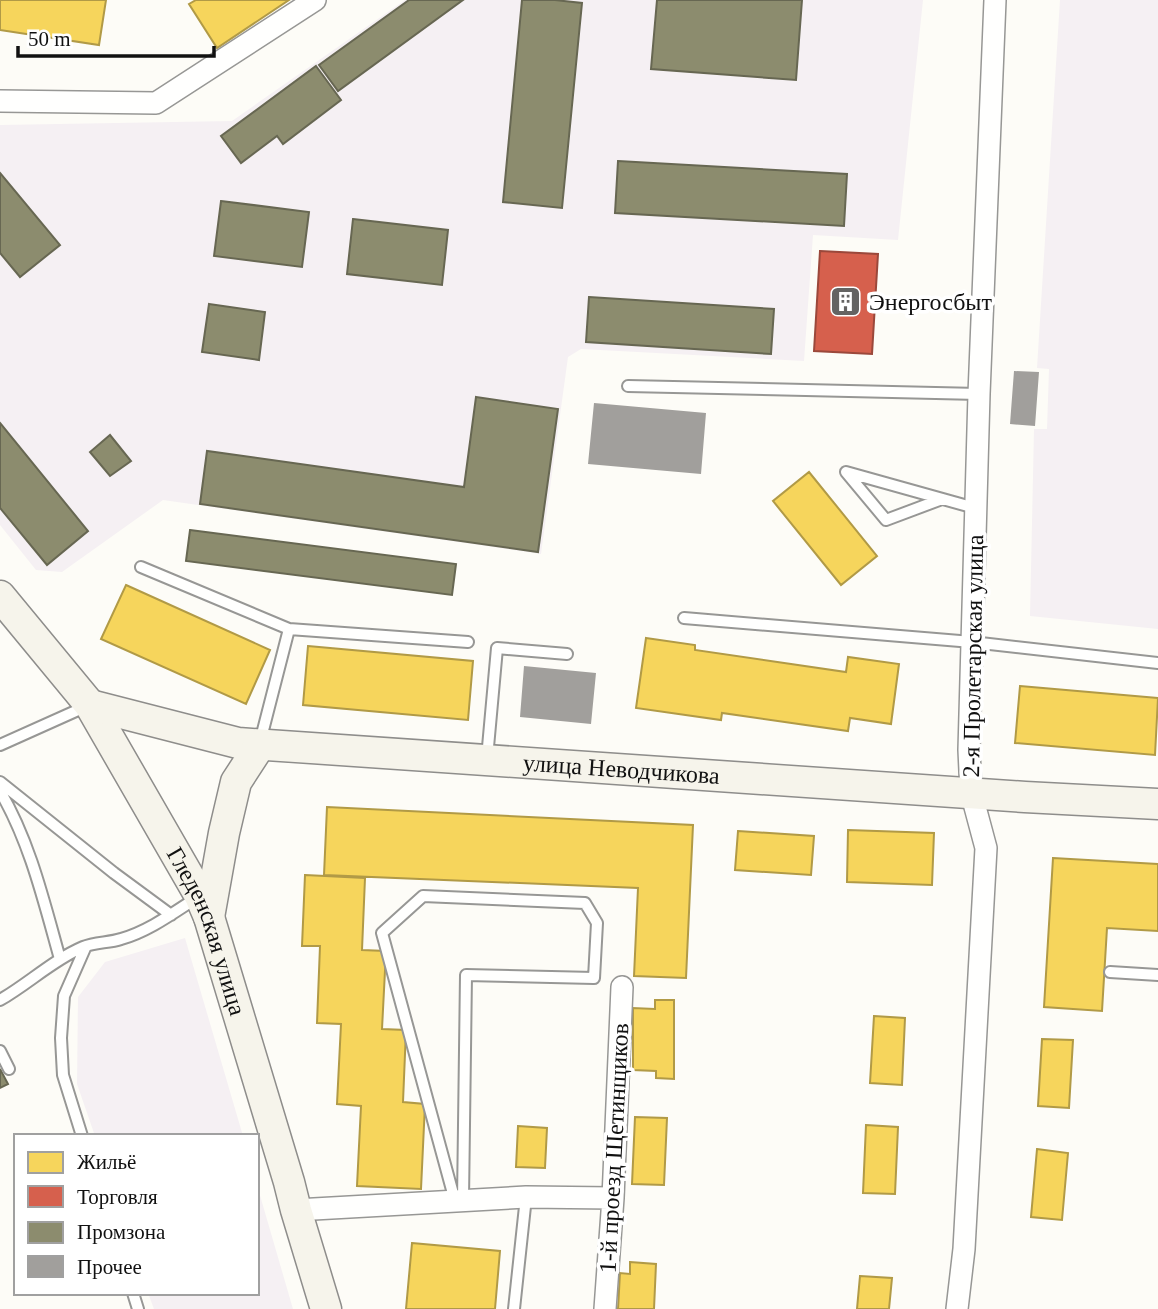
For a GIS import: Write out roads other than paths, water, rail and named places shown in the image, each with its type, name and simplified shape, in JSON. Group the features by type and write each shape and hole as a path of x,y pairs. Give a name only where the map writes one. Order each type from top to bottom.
{"main road":[{"name":"Гледенская улица","path":"0,596 90,705 204,906 326,1309"},
{"name":"улица Неводчикова","path":"90,705 238,743 1158,804"},
{"path":"204,906 236,782 260,745"}],"street":[{"path":"0,101 156,103 315,0"},
{"name":"2-я Пролетарская улица","path":"957,1309 964,1249 986,848 971,792 969,750 975,508 995,0"},
{"name":"1-й проезд Щетинщиков","path":"605,1309 613,1198 622,986"},
{"path":"296,1210 526,1197 613,1198"}],"lane":[{"path":"628,386 979,394"},
{"path":"942,499 886,520 846,472 975,508"},
{"path":"141,567 289,629 468,642"},
{"path":"684,618 972,642 1158,663"},
{"path":"260,745 289,629"},
{"path":"487,760 497,648 567,654"},
{"path":"0,745 90,705"},
{"path":"0,782 171,915"},
{"path":"0,791 14,815 61,959"},
{"path":"424,896 585,903 597,923 594,978 466,975 459,1201 382,933 424,896"},
{"path":"0,1000 61,959 86,946 120,940 150,928 171,915 204,906"},
{"path":"81,1134 63,1075 61,1038 64,996 86,946"},
{"path":"1110,972 1158,975"},
{"path":"0,1051 9,1069"},
{"path":"514,1309 526,1197"}],"place":[{"name":"Энергосбыт","path":"846,302"}]}
